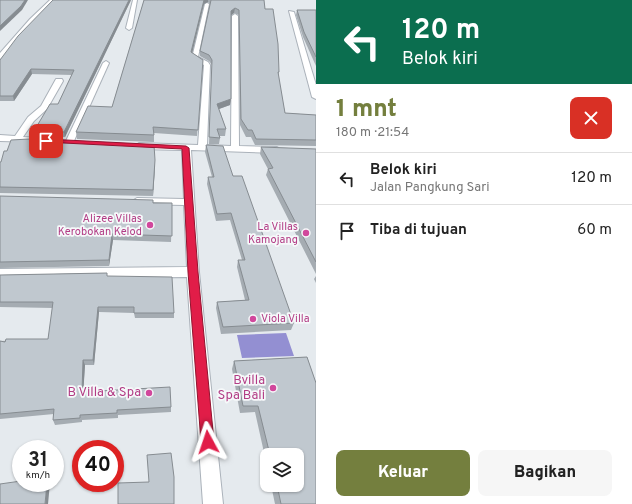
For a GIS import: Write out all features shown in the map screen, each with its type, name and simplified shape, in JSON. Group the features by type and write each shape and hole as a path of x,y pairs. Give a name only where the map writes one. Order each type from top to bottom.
{"street":[{"path":"0,57 32,20 52,0"},
{"path":"129,28 135,0"},
{"path":"202,148 207,65 206,62 195,58 207,4"},
{"path":"291,12 316,97"},
{"path":"234,149 235,16"},
{"path":"69,143 106,63"},
{"path":"17,139 31,119 44,107 59,82"},
{"path":"0,138 41,141"},
{"path":"132,146 286,150"},
{"path":"186,148 193,272 213,504"},
{"path":"125,200 188,202"},
{"path":"0,274 193,272"}],"shaded area":[{"path":"286,333 294,356 242,358 237,335"}],"building":[{"path":"0,0 25,0 21,6 0,26"},
{"path":"53,0 129,0 64,132 34,131 50,104 58,104 74,70 31,69 13,96 0,96 0,60 18,36"},
{"path":"144,0 204,0 191,52 203,60 198,130 153,127 154,135 76,132 88,106 112,107"},
{"path":"211,0 264,0 265,9 273,9 278,44 278,72 285,113 316,115 316,140 256,139 252,130 248,130 241,119 239,10 235,8 231,11 231,99 217,104 226,129 217,129 220,138 209,137 212,60 209,55 200,51"},
{"path":"297,10 316,10 316,57 304,32"},
{"path":"29,139 154,145 155,160 153,190 0,187 0,162 4,151 7,151 11,140"},
{"path":"206,145 223,146 233,176 242,176 294,323 223,327 217,302 249,300 238,260 245,260 231,213 217,214 208,177 214,177"},
{"path":"261,147 316,149 316,262 268,169 273,168"},
{"path":"0,196 153,200 153,203 172,203 172,236 112,234 109,260 0,262"},
{"path":"107,273 107,276 172,277 174,313 134,313 134,307 98,307 93,360 83,360 82,392 170,387 171,407 117,410 117,413 80,415 80,418 53,420 54,409 0,414 0,341 5,342 6,339 48,339 53,302 0,302 0,275"},
{"path":"307,357 316,383 316,504 281,504 278,492 304,492 304,448 268,448 258,406 243,406 234,361"},
{"path":"171,453 174,477 174,504 118,504 118,492 124,492 124,483 149,482 147,455"},
{"path":"12,482 12,492 46,492 45,504 0,504 0,484"}],"place":[{"name":"Alizee Villas Kerobokan Kelod","path":"150,225"},
{"name":"La Villas Kamojang","path":"306,233"},
{"name":"Viola Villa","path":"253,319"},
{"name":"Bvilla Spa Bali","path":"273,388"},
{"name":"B Villa & Spa","path":"149,393"}],"route":[{"path":"46,141 186,148 193,272 208,442"}]}
